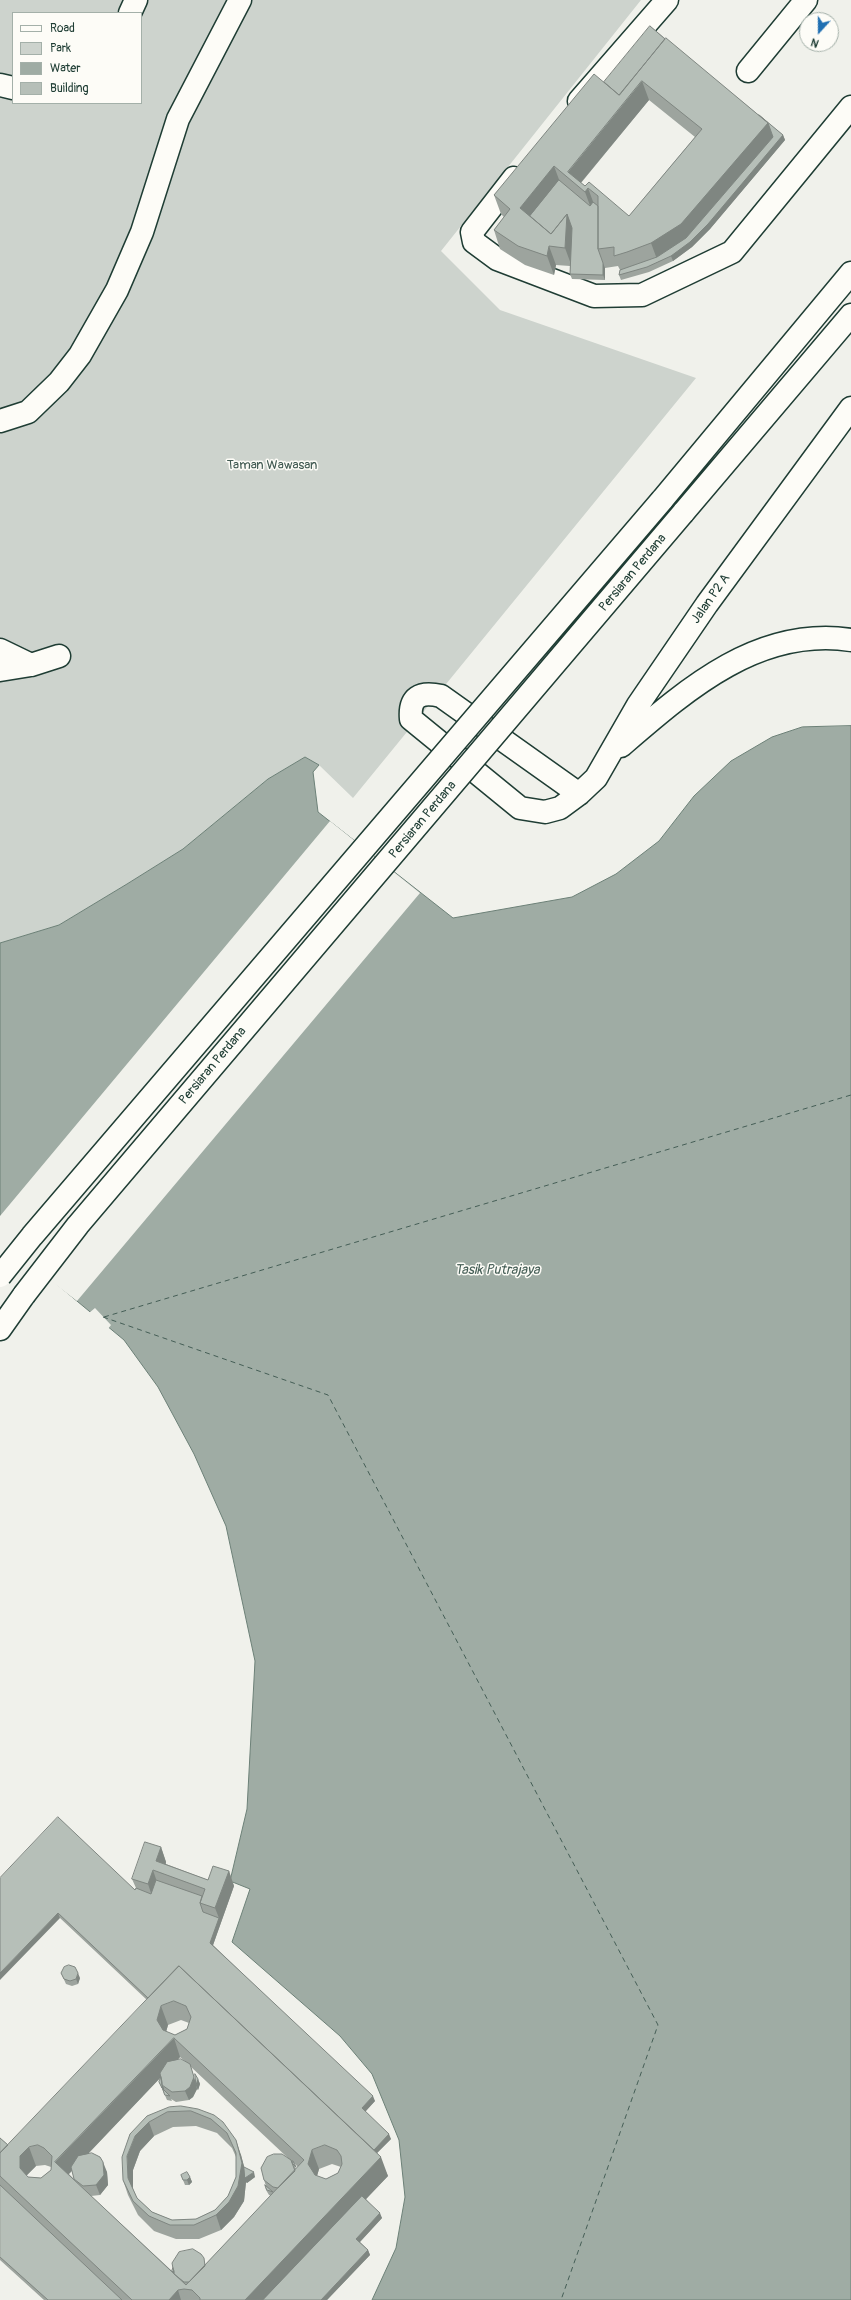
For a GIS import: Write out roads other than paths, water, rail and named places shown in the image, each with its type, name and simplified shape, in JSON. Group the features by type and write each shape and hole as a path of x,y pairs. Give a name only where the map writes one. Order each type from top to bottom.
{"main road":[{"path":"130,12 136,0"},
{"path":"0,421 28,412 59,382 80,355 113,296 142,232 178,119 240,0"},
{"path":"567,115 668,0"},
{"path":"748,71 799,2"},
{"path":"0,85 12,88"},
{"path":"528,161 472,232 474,242 497,259 594,296 642,295 732,252 851,107"},
{"name":"Persiaran Perdana","path":"0,1276 37,1230 662,500 851,273"},
{"name":"Persiaran Perdana","path":"0,1329 24,1295 78,1225 851,314"},
{"name":"Jalan P2 A","path":"579,794 441,696 422,694 415,699 410,708 411,719 520,808 545,812 560,808 579,794 596,778 638,705 707,604 851,408"},
{"path":"610,756 695,684 734,662 758,651 785,643 817,639 851,640"},
{"path":"0,650 31,665"},
{"path":"0,670 31,665 58,656"}],"water":[{"name":"Tasik Putrajaya","path":"851,726 851,2300 372,2300 396,2248 405,2197 399,2140 372,2074 340,2036 232,1942 250,1889 230,1881 247,1809 255,1661 226,1526 194,1454 158,1387 124,1340 31,1263 0,1244 0,943 59,925 127,884 183,849 268,779 305,757 319,765 313,772 318,812 453,918 572,897 616,874 659,841 694,796 731,761 772,737 802,727"}],"park label":[{"name":"Taman Wawasan","path":"272,466"}]}
